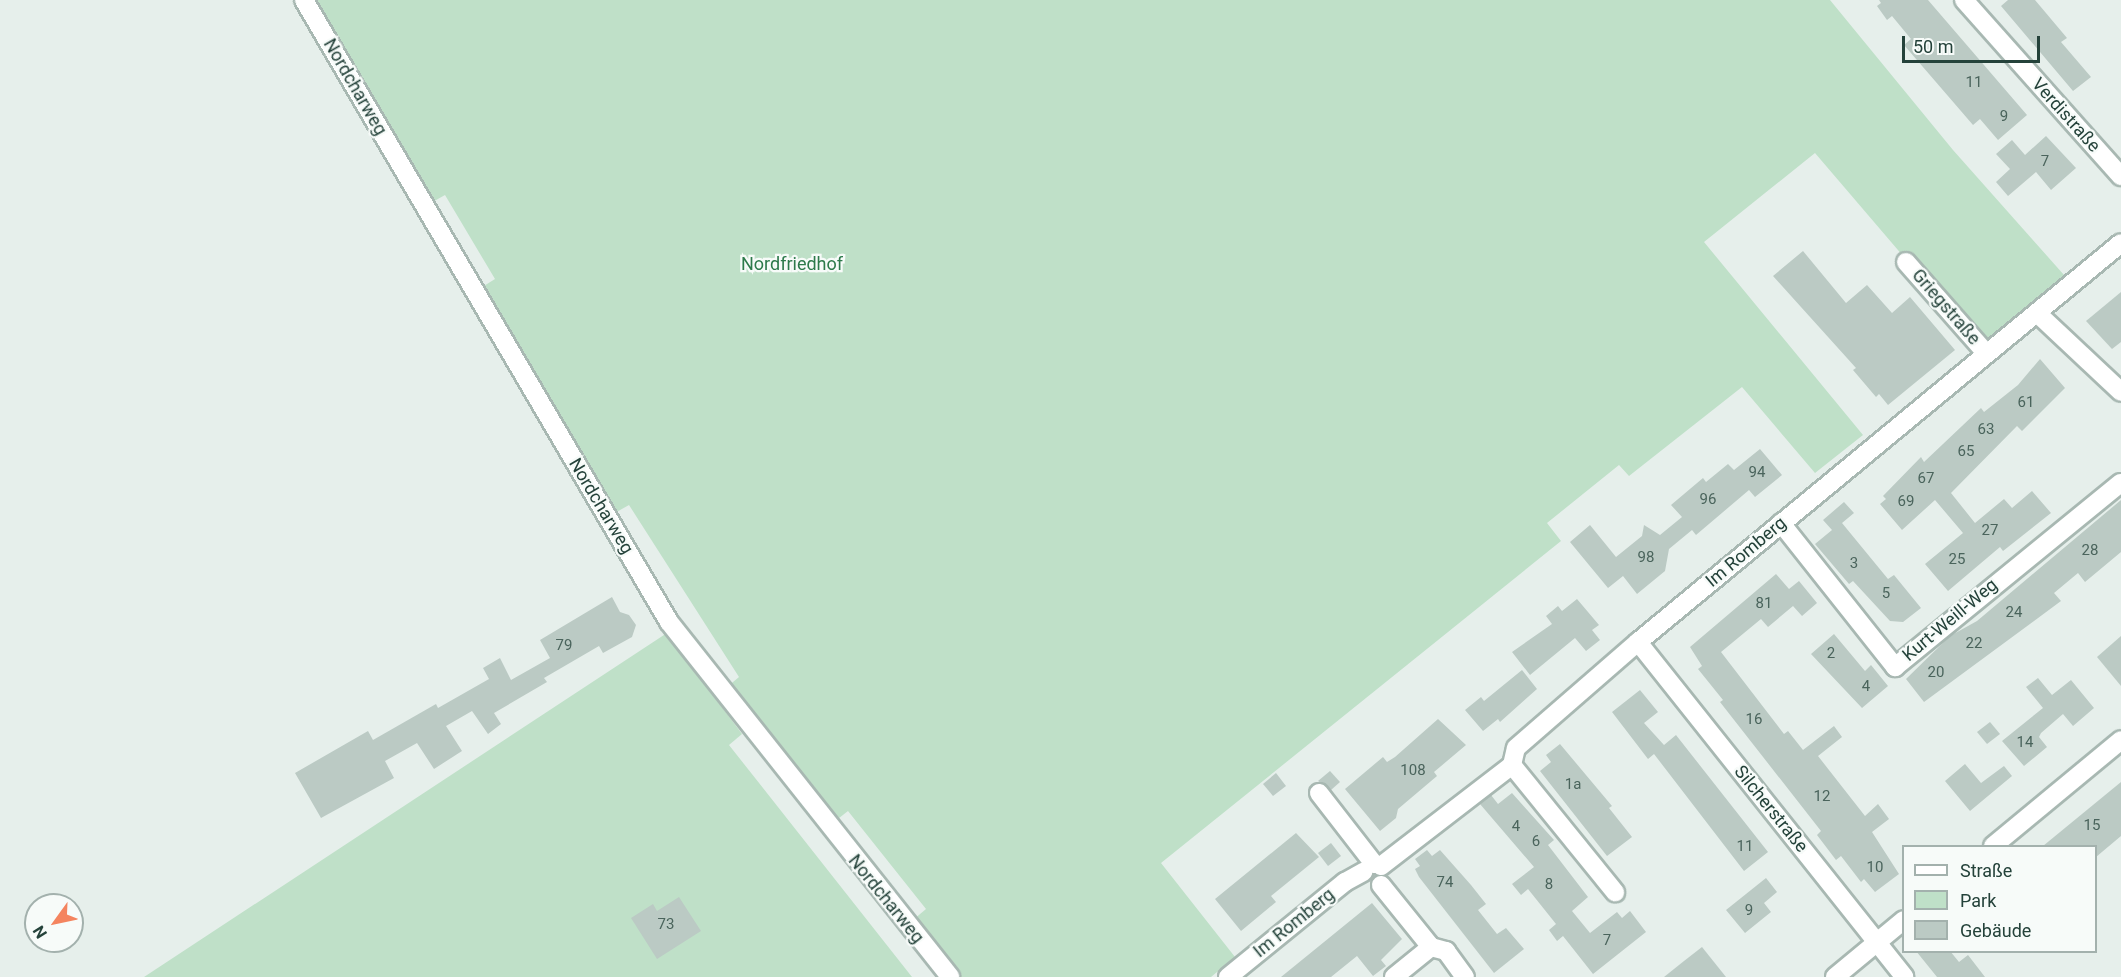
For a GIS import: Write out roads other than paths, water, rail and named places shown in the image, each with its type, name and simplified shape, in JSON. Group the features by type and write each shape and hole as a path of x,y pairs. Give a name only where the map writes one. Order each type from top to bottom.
{"street":[{"name":"Nordcharweg","path":"304,0 669,622 950,977"},
{"name":"Verdistraße","path":"1964,0 2121,176"},
{"name":"Im Romberg","path":"1228,977 1345,882 1373,867 1512,765 1516,748 1638,642 2121,243"},
{"name":"Griegstraße","path":"1906,262 1986,353"},
{"path":"2037,313 2121,392"},
{"name":"Kurt-Weill-Weg","path":"1781,523 1895,667 2121,483"},
{"name":"Silcherstraße","path":"1638,642 1904,977"},
{"path":"1994,845 2121,740"},
{"path":"1512,765 1615,892"},
{"path":"1319,793 1373,867 1385,879 1381,885 1431,947 1446,951 1465,977"},
{"path":"1835,977 1902,922"},
{"path":"1394,977 1431,947"}],"park label":[{"name":"Nordfriedhof","path":"792,264"}]}
